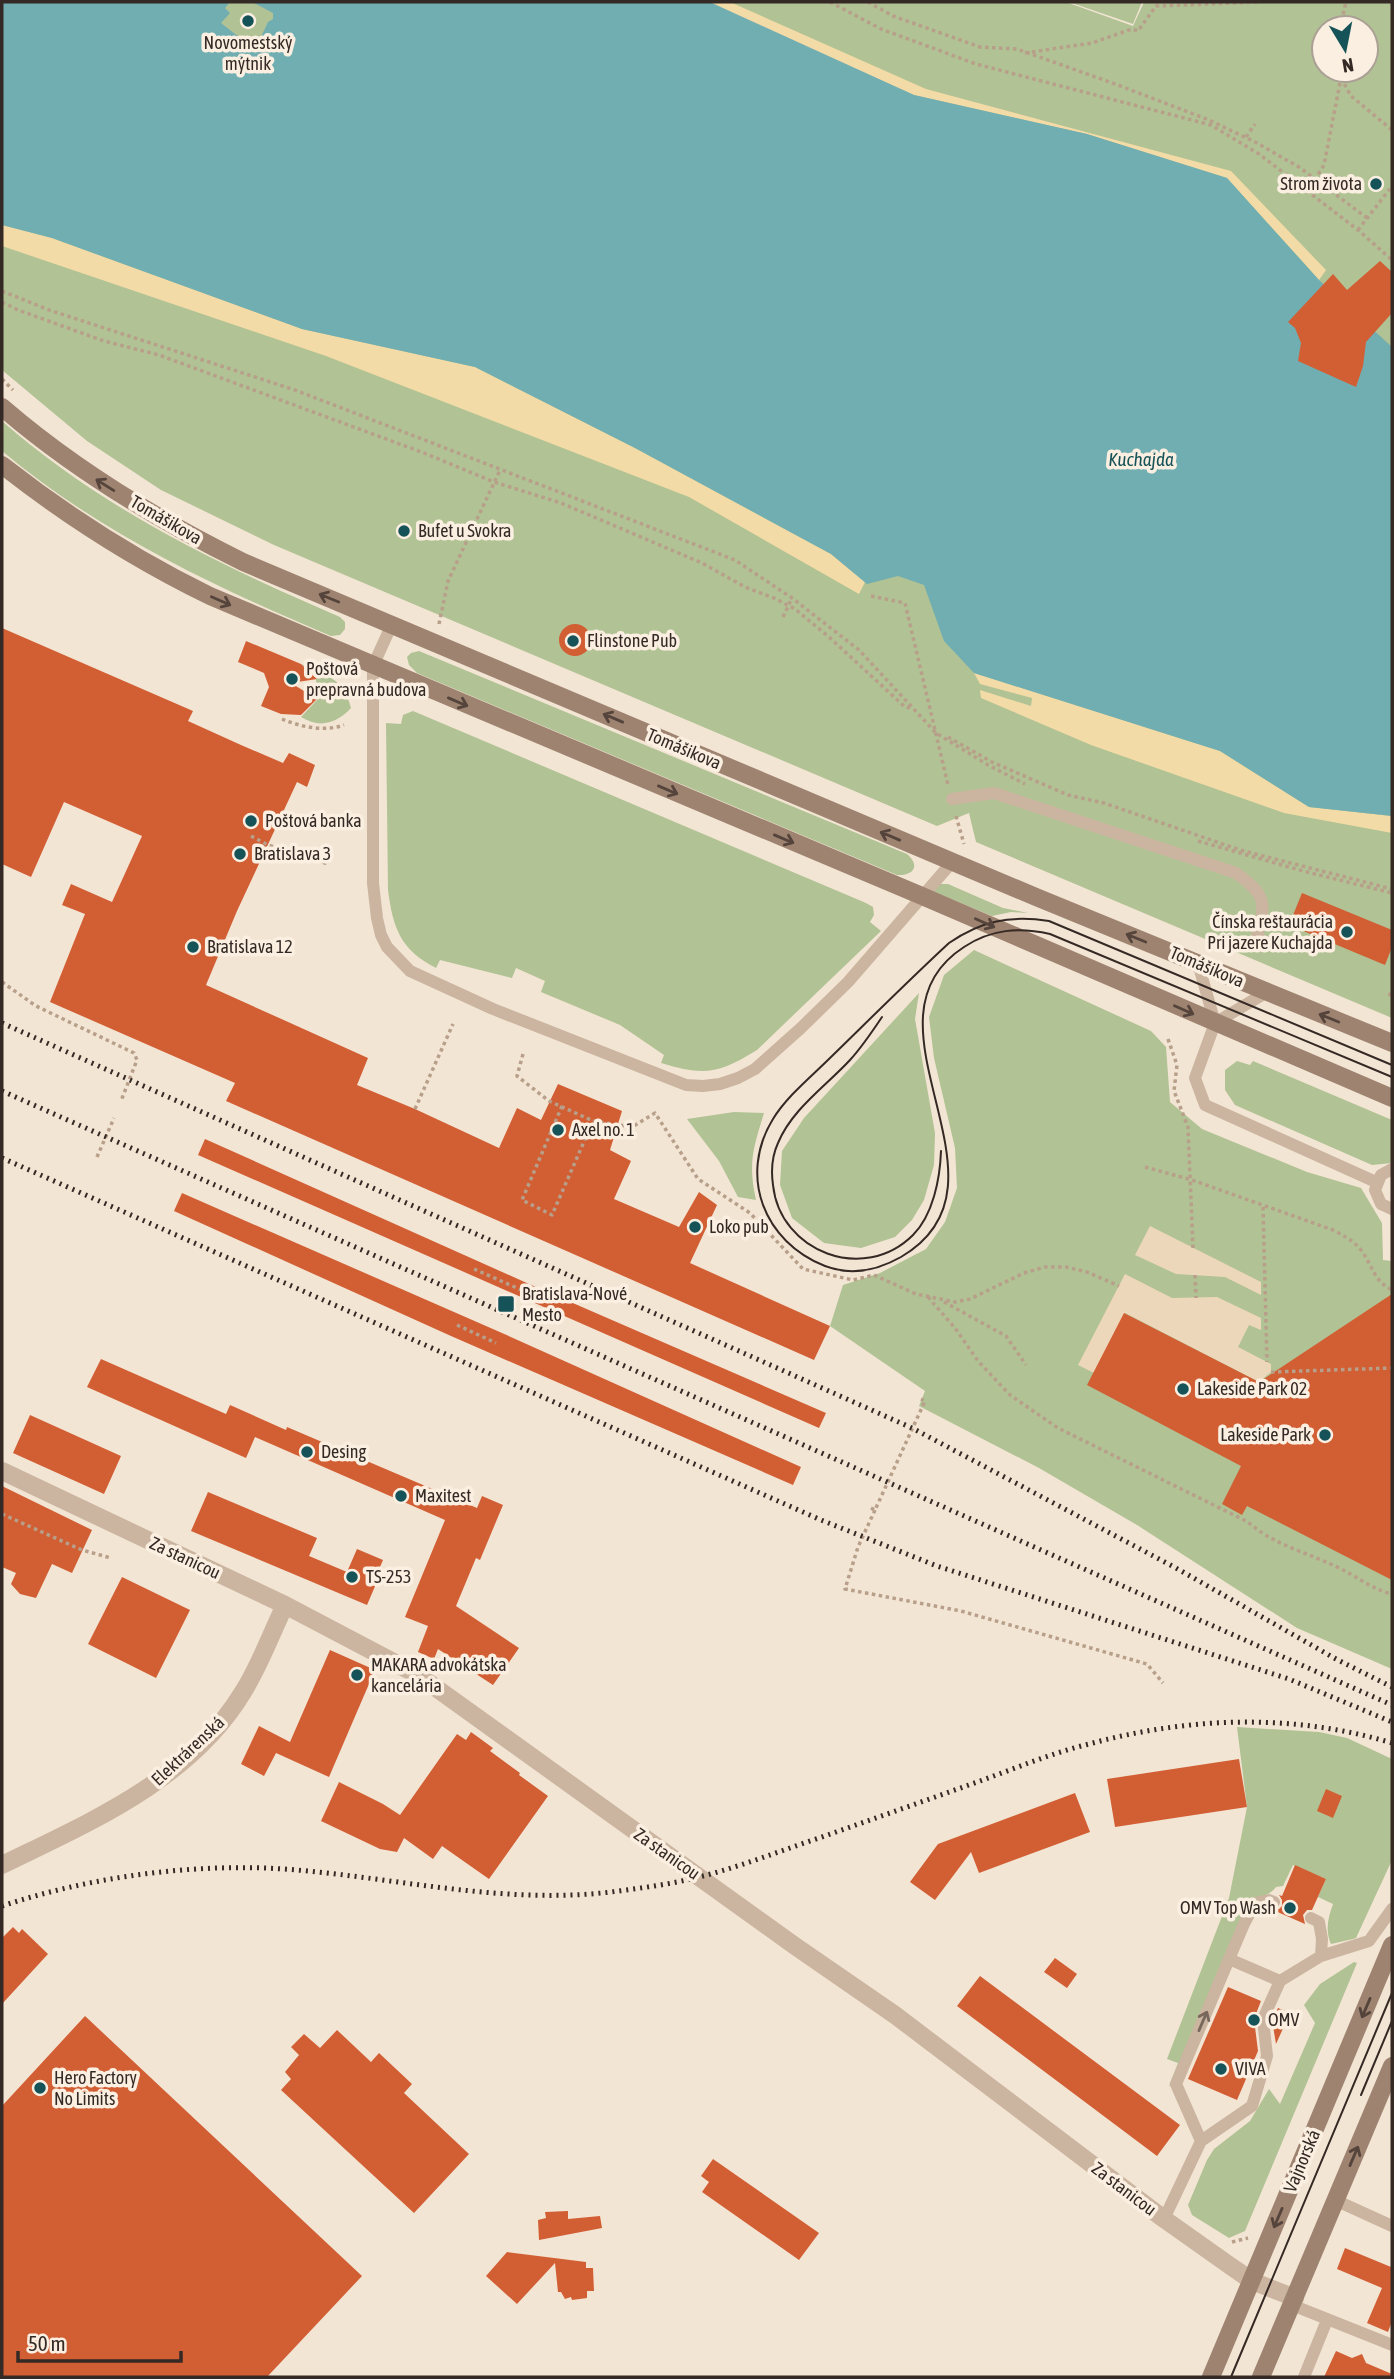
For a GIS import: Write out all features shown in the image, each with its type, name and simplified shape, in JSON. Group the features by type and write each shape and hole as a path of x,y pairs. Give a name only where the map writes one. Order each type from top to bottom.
{"main road":[{"name":"Tomášikova","path":"2,407 63,458 174,527 243,562 953,862 1392,1043"},
{"path":"2,465 75,519 160,570 226,603 922,896 1392,1098"},
{"name":"Vajnorská","path":"1211,2377 1392,1945"},
{"path":"1261,2377 1392,2066"}],"street":[{"name":"Za stanicou","path":"2,1471 285,1605 418,1675 794,1946 895,2015 1164,2219 1252,2281 1293,2302"},
{"name":"Elektrárenská","path":"2,1864 75,1829 157,1783 179,1764 218,1725 244,1691 285,1605"}],"lane":[{"path":"392,624 373,666 373,883 381,935 393,954 410,971 493,1009 686,1085 720,1084 755,1069 801,1028 848,982 953,862"},
{"path":"952,799 994,793 1236,873 1255,887 1264,910 1257,936 1260,938"},
{"path":"1198,962 1215,1023 1195,1078 1205,1105 1376,1182"},
{"path":"1215,1023 1267,992"},
{"path":"1392,1170 1381,1175 1376,1182 1376,1197 1392,1209"},
{"path":"1201,2141 1176,2084 1255,1903 1269,1900 1274,1902"},
{"path":"1164,2219 1201,2141 1252,2106 1267,2056 1263,2019 1280,1981 1321,1956 1369,1941 1392,1909"},
{"path":"1311,1917 1319,1922 1321,1956"},
{"path":"1229,1959 1280,1981"},
{"path":"1335,2200 1392,2226"},
{"path":"1293,2302 1327,2320 1392,2346"},
{"path":"1304,2377 1327,2320"}],"path":[{"path":"830,2 881,29 976,64 1211,125 1259,154 1358,230 1392,260"},
{"path":"868,2 893,16 980,47 1017,49 1209,120 1299,167 1367,218"},
{"path":"1024,53 1092,43 1132,29 1138,30 1162,2"},
{"path":"1156,6 1259,2"},
{"path":"1307,192 1324,164 1340,84"},
{"path":"1344,84 1351,96 1392,130"},
{"path":"1246,137 1255,124"},
{"path":"1358,230 1392,186"},
{"path":"2,291 49,310 295,390 735,560 792,597 859,650 936,733 988,765 1034,788"},
{"path":"2,302 104,341 159,355 424,453 494,482 561,503 702,563 745,587 789,606 829,637 905,707 913,708"},
{"path":"2,379 21,398"},
{"path":"439,624 448,581 500,470"},
{"path":"871,596 905,603 964,844 954,840"},
{"path":"783,617 792,597"},
{"path":"282,719 319,728 333,729 344,725"},
{"path":"936,733 1068,795 1104,803 1240,850 1392,891"},
{"path":"1160,829 1303,871 1392,891"},
{"path":"251,836 268,845 328,864"},
{"path":"2,982 36,1006 134,1054 137,1060 121,1101"},
{"path":"1390,996 1392,991"},
{"path":"415,1109 453,1024"},
{"path":"1168,1040 1177,1065 1174,1091 1188,1127 1194,1248"},
{"path":"523,1054 517,1076 549,1101 593,1121 632,1127 655,1113 698,1180 750,1213 803,1269 853,1280 874,1275 928,1297 955,1302 970,1299 1014,1277 1045,1267 1066,1267 1087,1272 1119,1286"},
{"path":"562,1107 522,1200 552,1215 593,1121"},
{"path":"97,1157 114,1118"},
{"path":"1145,1167 1192,1180 1263,1207 1305,1218 1352,1240 1363,1252 1375,1276 1392,1290"},
{"path":"1263,1207 1267,1362"},
{"path":"474,1269 526,1292"},
{"path":"1195,1275 1196,1298"},
{"path":"928,1297 956,1328 978,1361 1010,1395 1058,1428 1248,1522 1262,1535 1342,1569 1378,1591 1392,1594"},
{"path":"939,1300 1006,1336 1026,1364"},
{"path":"457,1325 496,1343"},
{"path":"1271,1372 1392,1368"},
{"path":"921,1399 925,1401 873,1509 845,1589 961,1611 1147,1664 1163,1683"},
{"path":"2,1514 82,1550 111,1558"}],"green space":[{"name":"Kuchajda","path":"2,2 1066,2 1133,26 1144,2 1392,2 1392,1018 976,842 969,813 937,826 274,545 161,490 87,441 2,370"},
{"path":"1069,2 1142,2 1133,24"},
{"path":"2,421 40,452 121,508 250,577 340,617 345,622 345,629 340,635 331,636 202,578 119,533 78,508 2,451"},
{"path":"419,651 907,854 914,862 913,869 907,874 897,875 417,673 409,665 407,657"},
{"path":"301,664 339,684 351,708 328,723 315,723 301,717 317,700 318,678"},
{"path":"413,711 866,903 873,907 874,915 870,922 881,931 757,1050 732,1064 700,1071 661,1063 664,1055 620,1025 541,992 545,981 516,968 512,978 440,960 436,968 414,954 401,937 396,927 388,890 386,723 401,724 403,715"},
{"path":"939,884 948,884 1003,908 1028,913 1011,912 992,916 930,890"},
{"path":"974,950 1151,1031 1166,1047 1170,1102 1202,1129 1307,1172 1361,1188 1382,1223 1383,1260 1392,1261 1392,1669 1297,1628 1137,1525 1039,1468 919,1406 925,1391 830,1326 843,1285 880,1273 926,1249 945,1222 957,1188 955,1148 934,1058 929,1017 944,975"},
{"path":"919,993 915,1019 935,1133 934,1165 924,1200 912,1220 895,1237 861,1248 824,1243 792,1218 780,1185 782,1151 804,1118"},
{"path":"1237,1061 1250,1065 1253,1061 1392,1120 1392,1163 1372,1165 1235,1105 1225,1090 1225,1070"},
{"path":"734,1112 764,1113 753,1156 752,1176 756,1200 738,1197 719,1161 687,1119"},
{"path":"1237,1727 1319,1732 1347,1738 1392,1759 1392,1860 1356,1938 1353,1939 1331,1944 1328,1924 1333,1904 1318,1897 1326,1879 1293,1865 1283,1886 1276,1887 1246,1907 1169,2086 1178,2063 1167,2059 1229,1898 1247,1807"},
{"path":"1354,1962 1357,1963 1245,2231 1229,2238 1192,2215 1188,2205 1207,2160 1214,2149 1250,2121 1269,2089 1280,2104 1315,2023 1304,2005 1320,1984"}],"sand":[{"path":"707,2 730,2 926,89 1231,171 1326,270 1319,280 1227,178 1087,134 914,95"},
{"path":"2,225 52,238 302,329 475,367 635,448 831,554 865,582 859,594 689,497 326,356 2,246"},
{"path":"974,673 1220,751 1309,807 1392,816 1392,833 1284,813 1091,745 981,698 980,690 1031,706 1032,698 980,684"}],"shaded area":[{"path":"1150,1226 1261,1282 1261,1295 1225,1277 1176,1274 1135,1255"},
{"path":"1125,1274 1172,1298 1217,1297 1261,1318 1261,1330 1249,1325 1238,1347 1271,1364 1271,1372 1259,1382 1125,1313 1094,1373 1078,1365"}],"water":[{"name":"Kuchajda","path":"2,2 230,2 225,8 230,13 221,23 244,41 261,37 268,22 273,19 273,13 252,2 712,3 914,95 1087,134 1227,178 1319,280 1392,347 1392,816 1309,807 1220,751 974,673 944,641 924,585 898,576 867,584 831,554 635,448 475,367 302,329 52,238 2,225"}],"building":[{"path":"1380,261 1392,272 1392,313 1366,342 1363,366 1356,387 1298,361 1301,343 1295,328 1288,322 1333,274 1347,290"},
{"path":"575,624 586,629 591,640 586,651 575,656 564,651 559,640 564,629"},
{"path":"2,628 193,711 188,721 241,745 283,763 289,753 315,765 307,787 297,782 206,985 368,1058 357,1085 499,1148 517,1108 541,1120 558,1084 622,1111 610,1150 631,1161 614,1199 679,1227 699,1192 717,1205 690,1263 830,1326 814,1360 226,1101 235,1083 50,1002 85,914 62,905 71,884 112,902 142,836 64,802 31,877 2,864"},
{"name":"Poštová prepravná budova","path":"246,641 301,664 317,679 291,683 317,699 301,715 281,714 261,706 269,687 264,673 238,662"},
{"path":"1302,893 1392,930 1392,947 1385,965 1289,925"},
{"path":"205,1139 826,1413 819,1428 198,1155"},
{"path":"182,1193 801,1467 793,1485 451,1336 174,1211"},
{"path":"1392,1294 1392,1580 1247,1506 1242,1515 1222,1504 1241,1466 1087,1385 1124,1313 1259,1382"},
{"path":"101,1359 226,1414 230,1405 286,1430 287,1427 477,1508 482,1496 503,1505 480,1560 476,1558 456,1606 519,1648 493,1685 438,1649 434,1659 418,1652 428,1626 405,1617 445,1520 255,1437 246,1458 87,1387"},
{"path":"30,1415 121,1456 104,1494 13,1453"},
{"path":"2,1486 92,1530 72,1573 52,1564 36,1598 20,1594 11,1584 16,1573 2,1567"},
{"path":"208,1492 317,1538 309,1556 347,1572 357,1549 383,1560 367,1605 191,1531"},
{"path":"122,1577 190,1610 156,1678 88,1644"},
{"path":"330,1650 375,1670 329,1777 276,1753 264,1776 241,1764 259,1726 290,1742"},
{"path":"471,1732 493,1748 490,1751 548,1796 489,1879 442,1846 433,1859 404,1838 397,1852 380,1849 321,1821 339,1782 400,1815 457,1734 466,1740"},
{"path":"1239,1759 1247,1807 1115,1827 1107,1779"},
{"path":"1326,1789 1342,1796 1333,1818 1317,1811"},
{"path":"1075,1793 1090,1832 979,1873 971,1852 935,1900 910,1882 938,1844"},
{"path":"1295,1865 1326,1879 1312,1910 1307,1910 1303,1915 1305,1924 1273,1910 1282,1906 1279,1895 1282,1896"},
{"path":"13,1927 19,1933 22,1929 48,1954 2,2004 2,1938"},
{"path":"1055,1958 1077,1974 1067,1988 1044,1972"},
{"path":"980,1976 1180,2125 1157,2156 957,2006"},
{"path":"1228,1987 1261,2001 1254,2019 1258,2051 1237,2100 1188,2079"},
{"path":"1278,2008 1290,2013 1276,2044 1272,2020"},
{"path":"85,2016 362,2276 267,2377 2,2377 2,2106"},
{"path":"337,2030 371,2062 379,2053 412,2084 404,2093 469,2154 414,2213 281,2090 291,2079 285,2072 299,2055 291,2047 304,2034 320,2048"},
{"path":"713,2159 819,2233 799,2260 702,2192 709,2182 701,2176"},
{"path":"568,2211 568,2219 600,2216 602,2228 539,2240 538,2220 546,2218 545,2212"},
{"path":"1345,2248 1391,2267 1392,2265 1392,2321 1388,2332 1367,2323 1382,2288 1337,2269"},
{"path":"507,2252 586,2262 586,2268 593,2268 594,2291 587,2291 587,2298 565,2299 561,2292 558,2292 555,2263 517,2304 486,2276"},
{"path":"1336,2351 1352,2358 1362,2354 1366,2363 1392,2374 1392,2377 1324,2377"}],"tram line":[{"path":"1392,1065 1049,921 1021,919 996,922 973,929 949,943 792,1094 773,1119 763,1141 758,1163 758,1184 763,1205 786,1241 804,1255 835,1269 864,1270 892,1262 935,1226 948,1188 946,1147 926,1059 923,1017 933,979 964,947 984,936 1006,931 1050,934 1392,1077"},
{"path":"882,1017 854,1055 810,1098 784,1131 776,1148 772,1169 779,1208 791,1228 807,1243 827,1254 849,1258 871,1257 893,1250 913,1235 926,1217 937,1185 941,1151"},
{"path":"1231,2377 1392,1993"},
{"path":"1361,2095 1392,2021"}],"railway":[{"path":"2,1023 912,1428 1176,1568 1336,1659 1392,1687"},
{"path":"2,1091 1392,1705"},
{"path":"2,1158 821,1520 937,1566 1289,1679 1392,1722"},
{"path":"2,1906 105,1880 213,1868 284,1869 488,1893 570,1895 611,1892 680,1881 732,1868 1048,1756 1126,1735 1202,1724 1279,1723 1355,1733 1392,1743"}],"place":[{"name":"Novomestský mýtnik","path":"248,21"},
{"name":"Strom života","path":"1376,184"},
{"name":"Bufet u Svokra","path":"404,531"},
{"name":"Flinstone Pub","path":"573,641"},
{"name":"Poštová prepravná budova","path":"292,679"},
{"name":"Poštová banka","path":"251,821"},
{"name":"Bratislava 3","path":"240,854"},
{"name":"Čínska reštaurácia Pri jazere Kuchajda","path":"1347,932"},
{"name":"Bratislava 12","path":"193,947"},
{"name":"Axel no. 1","path":"558,1130"},
{"name":"Loko pub","path":"695,1227"},
{"name":"Bratislava-Nové Mesto","path":"506,1304"},
{"name":"Lakeside Park 02","path":"1183,1389"},
{"name":"Lakeside Park","path":"1325,1435"},
{"name":"Desing","path":"307,1452"},
{"name":"Maxitest","path":"401,1496"},
{"name":"TS-253","path":"352,1577"},
{"name":"MAKARA advokátska kancelária","path":"357,1675"},
{"name":"OMV Top Wash","path":"1290,1908"},
{"name":"OMV","path":"1254,2020"},
{"name":"VIVA","path":"1221,2069"},
{"name":"Hero Factory No Limits","path":"40,2088"}]}
